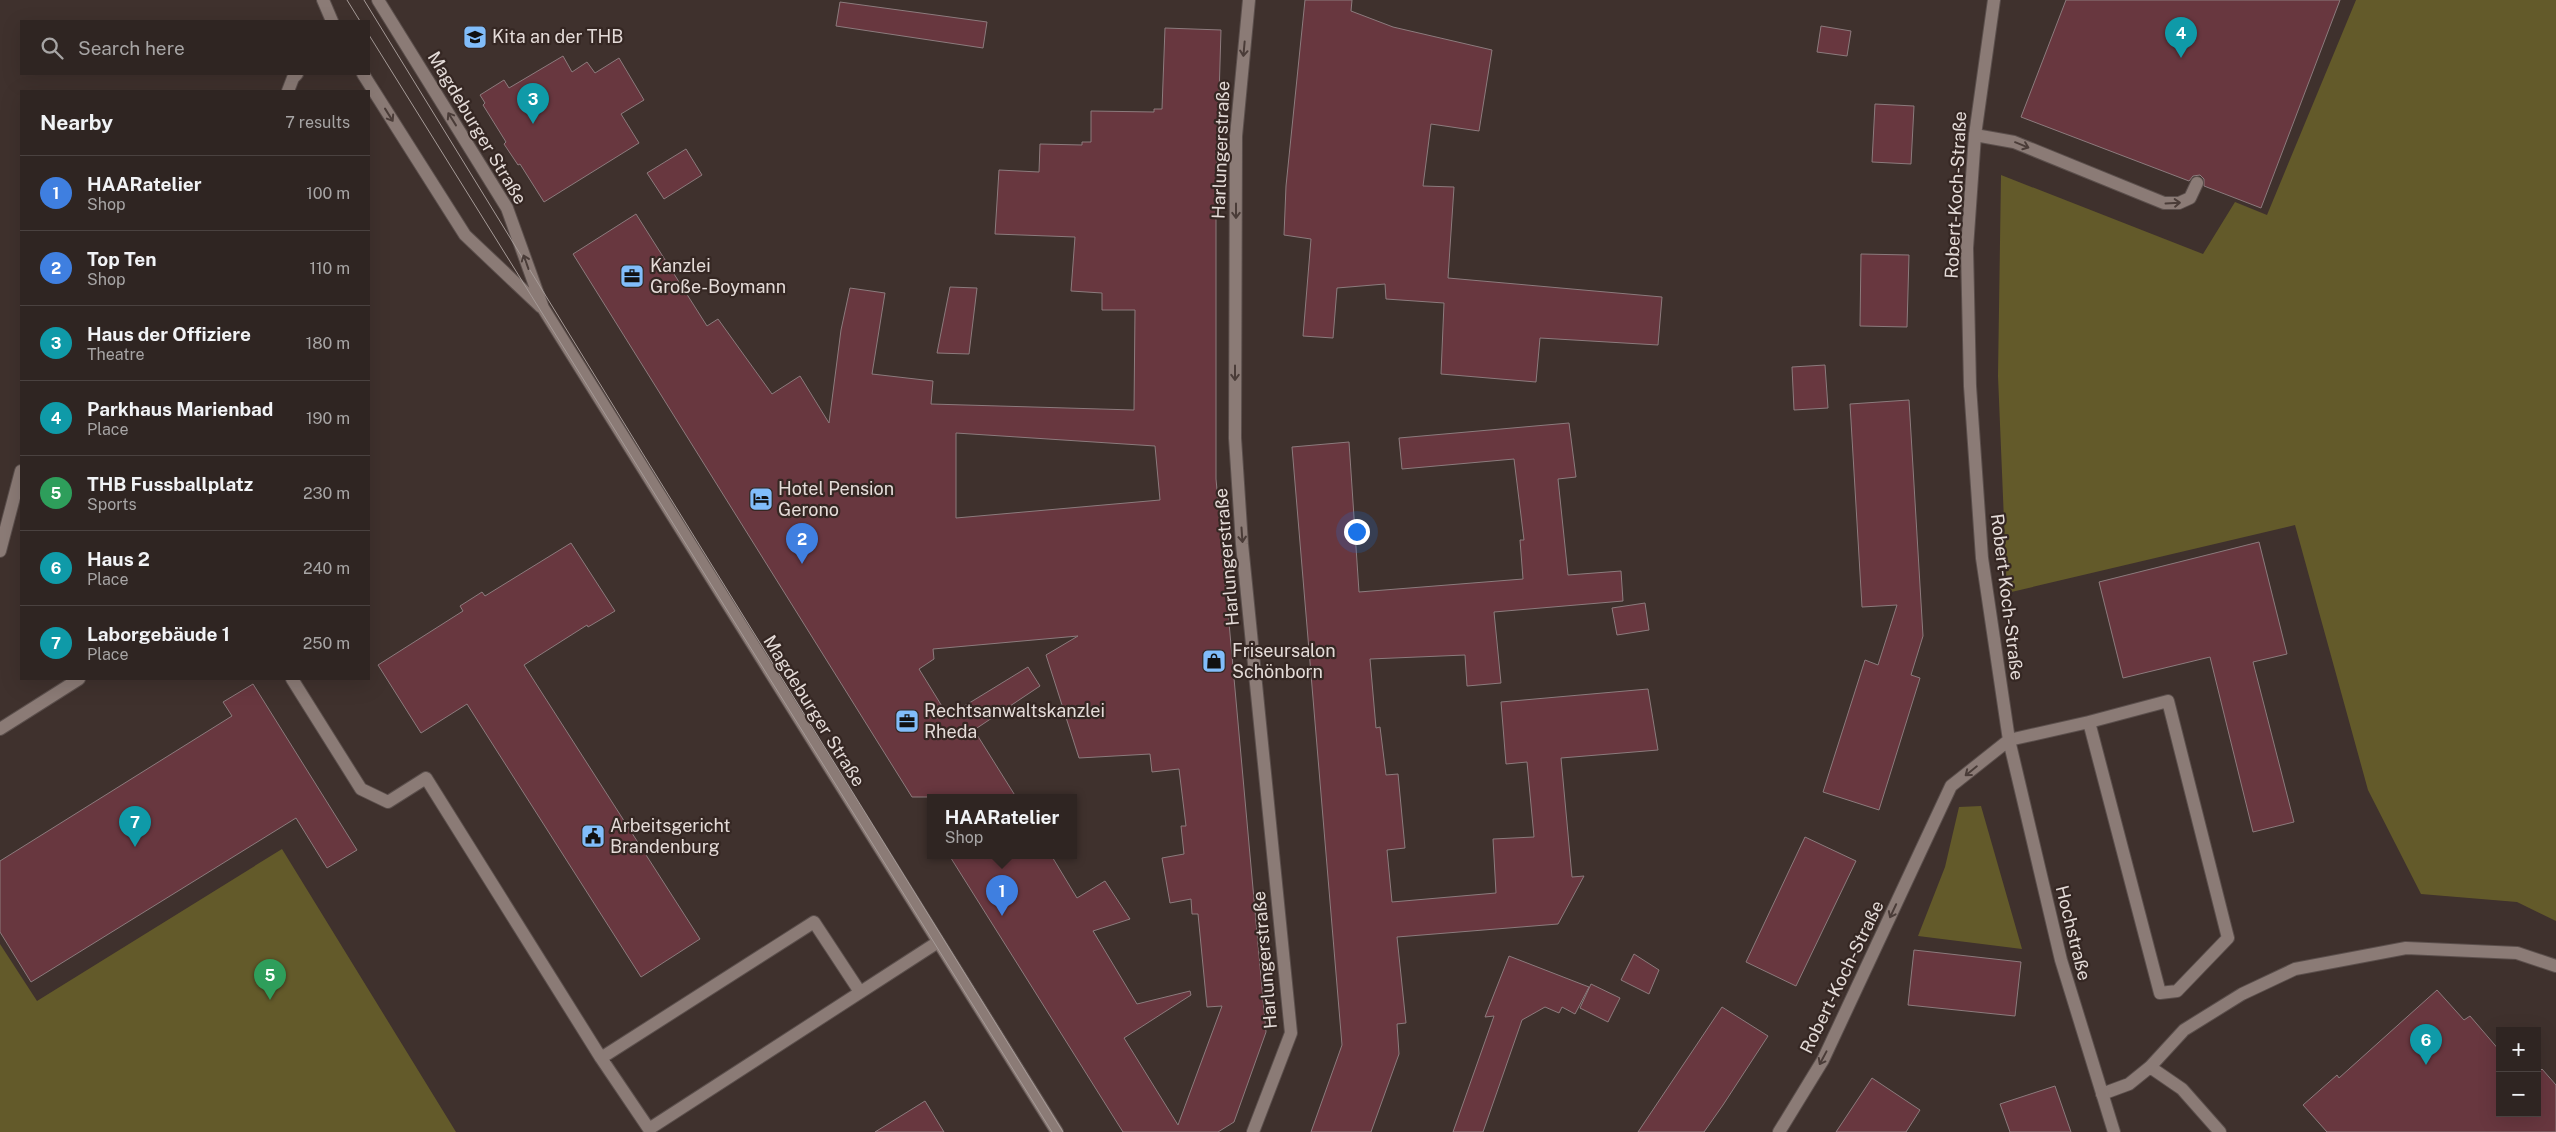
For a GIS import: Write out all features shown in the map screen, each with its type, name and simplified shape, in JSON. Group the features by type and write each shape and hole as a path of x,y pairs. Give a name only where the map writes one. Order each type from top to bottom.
{"street":[{"path":"323,0 332,20"},
{"name":"Magdeburger Straße","path":"378,0 507,208 542,308 1057,1132"},
{"name":"Harlungerstraße","path":"1249,0 1236,136 1235,438 1242,544 1291,1033 1253,1132"},
{"name":"Robert-Koch-Straße","path":"1779,1132 1823,1060 1951,786 2009,740 1982,558 1970,386 1967,248 1975,135 1994,0"},
{"path":"288,90 292,78 296,75"},
{"name":"Magdeburger Straße","path":"364,75 465,235 542,308"},
{"path":"1975,135 2014,142 2164,203 2179,203 2190,198 2197,183"},
{"path":"0,551 20,475"},
{"path":"0,729 77,680"},
{"path":"293,680 361,789 388,802 426,778 601,1058 649,1129 938,942"},
{"path":"2009,740 2168,702 2228,938 2177,991 2160,993 2089,722"},
{"name":"Hochstraße","path":"2009,740 2061,960 2114,1132"},
{"path":"601,1058 814,922 860,992"},
{"path":"2102,1094 2129,1084 2150,1067 2184,1030 2242,994 2295,969 2406,948 2517,953 2556,966"},
{"path":"2150,1067 2182,1089 2220,1132"}],"shaded area":[{"path":"2356,0 2556,0 2556,921 2517,902 2421,894 2368,790 2295,525 2007,593 1998,376 2001,175 2203,254 2235,202 2267,215"},
{"path":"1981,806 2022,949 1918,936 1945,867 1959,807"},
{"path":"282,849 456,1132 0,1132 0,944 37,1001"}],"building":[{"path":"1305,0 1352,0 1351,11 1393,27 1492,50 1479,131 1431,124 1423,186 1454,187 1448,278 1662,297 1658,345 1540,338 1536,382 1441,374 1444,303 1386,299 1385,284 1337,288 1333,338 1303,336 1311,239 1284,235 1286,186"},
{"path":"2066,0 2340,0 2261,208 2204,186 2204,179 2200,175 2193,176 2189,181 2021,117"},
{"path":"840,2 987,22 983,48 836,26"},
{"path":"1821,26 1851,31 1847,56 1817,52"},
{"path":"1165,28 1221,30 1216,196 1216,479 1266,1032 1234,1122 1218,1132 1123,1132 952,859 1053,859 1077,898 1105,881 1130,919 1093,931 1137,1004 1190,991 1191,995 1124,1038 1178,1125 1222,1006 1207,1007 1198,914 1192,914 1191,899 1170,903 1162,858 1184,854 1181,826 1186,826 1179,769 1152,772 1150,754 1079,758 1046,655 1078,636 933,649 934,659 919,669 948,716 1028,667 1040,686 974,730 1014,794 927,794 927,797 912,797 573,254 636,214 707,326 718,319 772,394 800,376 829,423 841,330 850,288 885,293 872,374 933,381 931,404 1134,410 1135,310 1102,310 1102,293 1071,291 1075,237 995,234 999,170 1039,172 1040,144 1082,145 1082,142 1091,142 1091,111 1154,112 1154,109 1162,109","holes":["956,433 1155,446 1160,500 956,518"]},
{"path":"563,56 572,72 587,62 595,73 619,58 644,100 621,114 639,143 544,202 520,164 518,165 504,144 506,142 483,105 485,103 480,95 504,80 509,88"},
{"path":"1875,104 1914,106 1911,164 1872,162"},
{"path":"686,149 702,175 664,199 647,173"},
{"path":"1861,254 1909,255 1907,327 1860,326"},
{"path":"950,287 977,288 969,354 937,353"},
{"path":"1825,365 1828,408 1794,410 1792,367"},
{"path":"1909,400 1923,636 1911,675 1920,678 1879,810 1823,792 1865,660 1878,665 1897,605 1862,607 1850,404"},
{"path":"1569,423 1576,477 1558,479 1568,575 1621,571 1623,601 1494,612 1501,683 1467,686 1465,655 1370,659 1376,728 1380,727 1386,775 1398,774 1405,848 1387,850 1392,902 1496,893 1493,839 1534,837 1527,762 1506,764 1501,702 1648,689 1658,750 1561,758 1572,877 1584,876 1558,924 1397,937 1406,1023 1397,1024 1399,1054 1371,1132 1311,1132 1342,1045 1292,447 1349,442 1359,592 1523,579 1520,540 1524,540 1514,459 1402,469 1399,438"},
{"path":"2259,542 2287,654 2253,662 2294,822 2253,832 2210,657 2123,678 2099,582"},
{"name":"Arbeitsgericht Brandenburg","path":"571,543 615,611 588,627 587,625 524,665 700,939 641,977 467,704 421,733 378,665 463,611 460,606 482,592 485,596"},
{"path":"1645,603 1649,630 1617,635 1612,608"},
{"path":"253,684 357,850 327,868 296,818 31,982 0,932 0,861 232,716 223,702"},
{"path":"1805,837 1856,861 1796,986 1746,962"},
{"path":"1914,950 2021,962 2015,1016 1908,1005"},
{"path":"1634,954 1659,970 1649,994 1621,980"},
{"path":"1509,956 1589,987 1575,1014 1562,1007 1559,1013 1545,1007 1522,1020 1483,1132 1453,1132 1494,1016 1485,1017"},
{"path":"1591,984 1620,998 1608,1022 1580,1008"},
{"path":"2437,990 2464,1020 2470,1016 2496,1046 2496,1117 2541,1117 2542,1069 2556,1085 2556,1132 2327,1132 2303,1105 2337,1075 2339,1078"},
{"path":"1722,1007 1768,1036 1723,1105 1704,1132 1638,1132"},
{"path":"1872,1078 1920,1110 1906,1132 1836,1132"},
{"path":"2055,1086 2071,1132 2010,1132 2000,1104"},
{"path":"925,1101 944,1132 875,1132"}],"tram line":[{"path":"347,0 359,20"},
{"path":"364,0 1063,1132"},
{"path":"370,37 1052,1132"}],"place":[{"name":"Kita an der THB","path":"475,37"},
{"name":"Parkhaus Marienbad","path":"2181,58"},
{"name":"Haus der Offiziere","path":"533,124"},
{"name":"Kanzlei Große-Boymann","path":"632,276"},
{"name":"Hotel Pension Gerono","path":"761,499"},
{"name":"Top Ten","path":"802,564"},
{"name":"Friseursalon Schönborn","path":"1214,661"},
{"name":"Rechtsanwaltskanzlei Rheda","path":"907,721"},
{"name":"Arbeitsgericht Brandenburg","path":"593,836"},
{"name":"Laborgebäude 1","path":"135,847"},
{"name":"HAARatelier","path":"1002,916"},
{"name":"THB Fussballplatz","path":"270,1000"},
{"name":"Haus 2","path":"2426,1065"}]}
